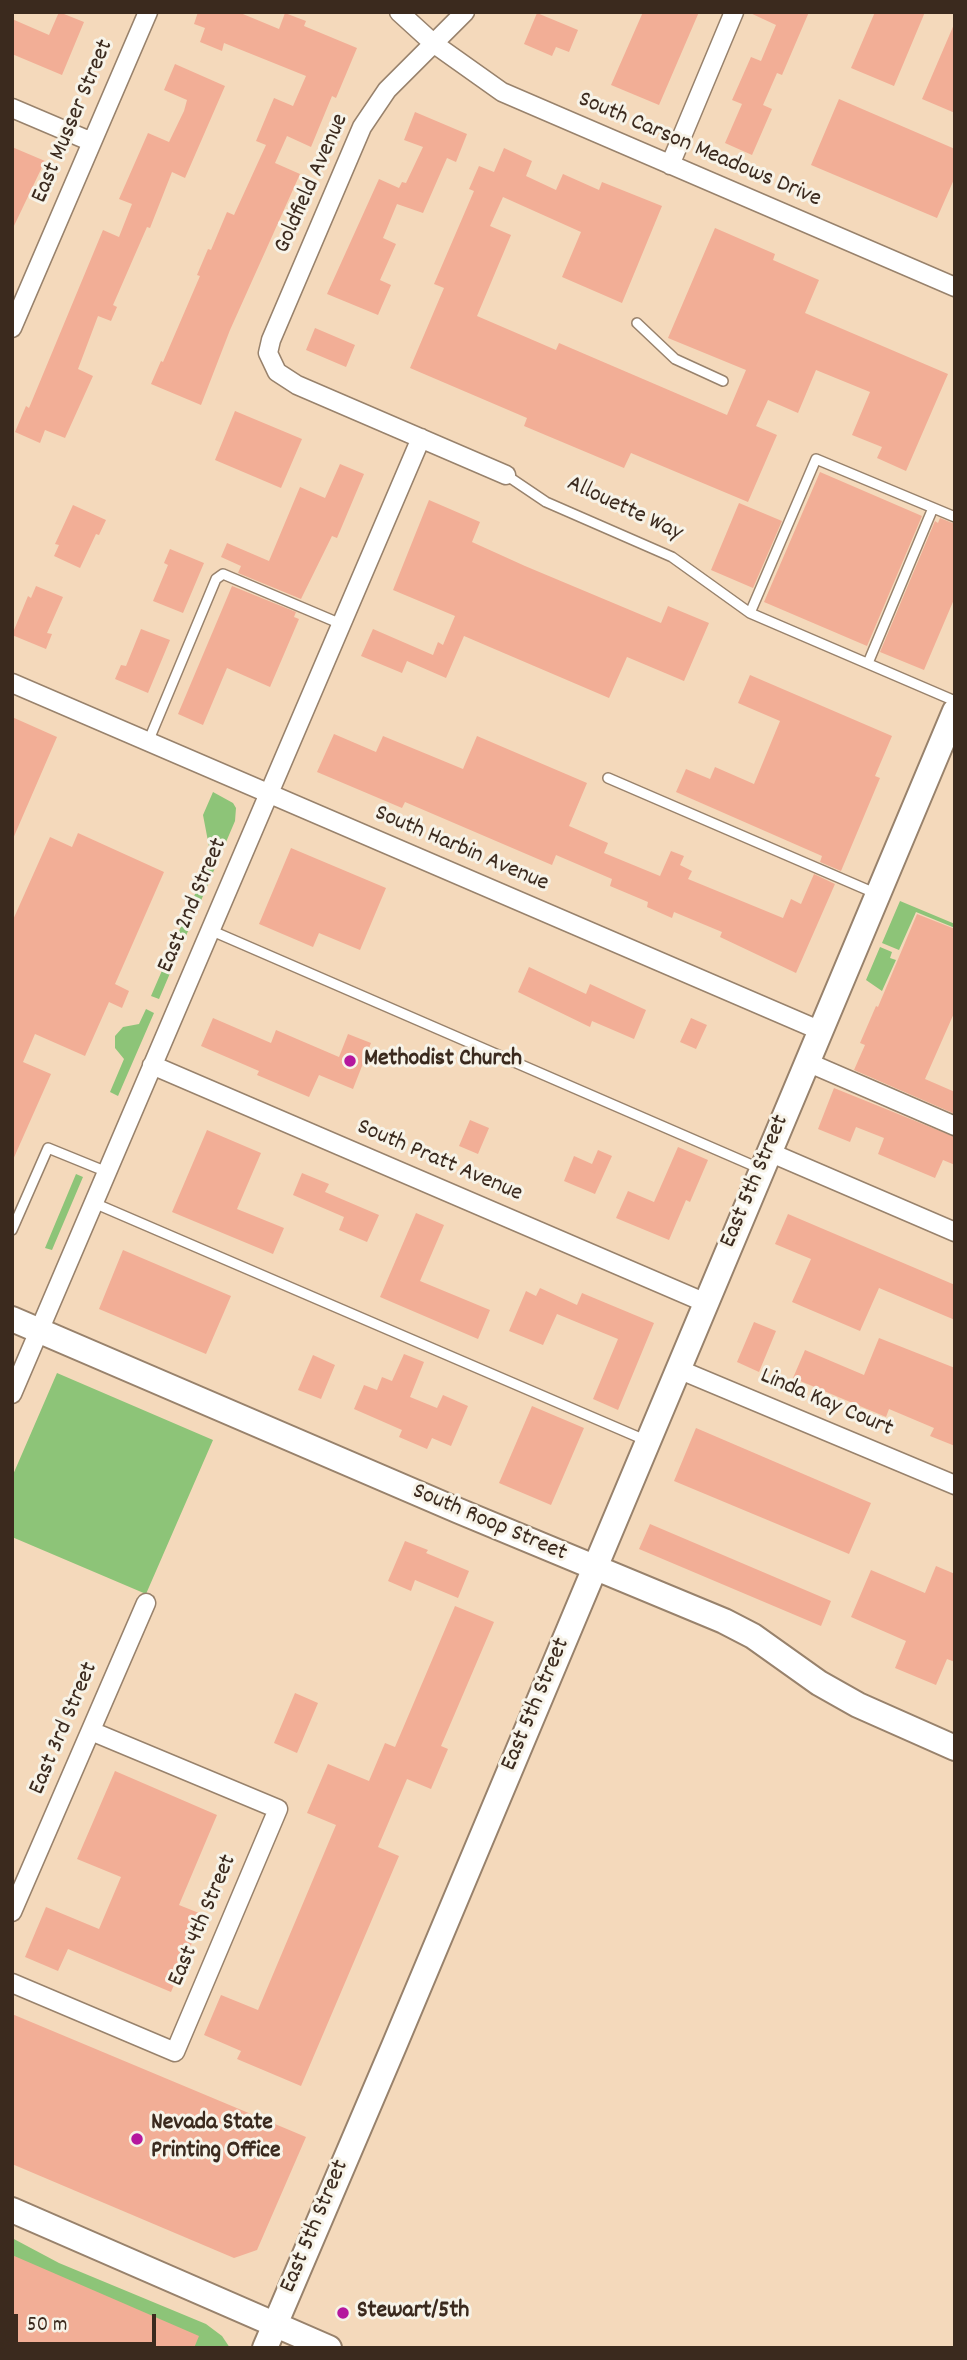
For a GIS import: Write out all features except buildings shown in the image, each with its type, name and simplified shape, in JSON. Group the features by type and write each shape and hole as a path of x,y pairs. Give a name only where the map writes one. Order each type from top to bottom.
{"main road":[{"name":"East 5th Street","path":"265,2348 955,711"},
{"name":"South Roop Street","path":"12,1319 740,1629 858,1705 955,1748"},
{"path":"12,2210 329,2348"}],"street":[{"name":"East Musser Street","path":"12,328 148,12"},
{"name":"South Carson Meadows Drive","path":"399,12 433,43 502,92 955,287"},
{"name":"Goldfield Avenue","path":"272,365 268,353 271,340 362,127 387,90 465,12"},
{"path":"670,165 734,12"},
{"path":"12,108 92,142"},
{"name":"Allouette Way","path":"272,365 282,376 297,385 506,475"},
{"name":"East 2nd Street","path":"12,1394 421,438"},
{"name":"South Harbin Avenue","path":"12,683 821,1031"},
{"path":"807,1062 955,1126"},
{"name":"South Pratt Avenue","path":"152,1065 706,1303"},
{"path":"765,1161 955,1232"},
{"name":"Linda Kay Court","path":"678,1369 955,1485"},
{"name":"East 3rd Street","path":"12,1913 146,1603"},
{"name":"East 4th Street","path":"12,1983 175,2052 278,1809 91,1731"}],"lane":[{"path":"638,323 675,359 723,381"},
{"path":"750,613 816,458 955,517"},
{"name":"Allouette Way","path":"506,475 546,502 672,557 750,613 955,701"},
{"path":"868,663 933,508"},
{"path":"148,742 216,579 223,574 341,624"},
{"path":"608,778 878,894"},
{"path":"210,930 765,1161"},
{"path":"12,1230 48,1148 107,1171"},
{"path":"94,1203 648,1441"}],"green space":[{"path":"213,792 233,803 236,808 235,821 159,999 151,996 211,857 203,815"},
{"path":"900,901 955,924 955,928 916,912 899,950 882,943"},
{"path":"880,947 892,952 890,958 896,960 882,991 866,980"},
{"path":"146,1009 154,1013 118,1096 110,1092 124,1059 115,1048 115,1036 123,1027 139,1024"},
{"path":"76,1174 83,1177 52,1250 45,1248"},
{"path":"57,1373 213,1440 146,1594 12,1537 12,1477"},
{"path":"12,2238 59,2263 206,2324 222,2336 230,2348 12,2348"}],"place":[{"name":"Methodist Church","path":"350,1061"},
{"name":"Nevada State Printing Office","path":"137,2139"},
{"name":"Stewart/5th","path":"343,2313"}]}
